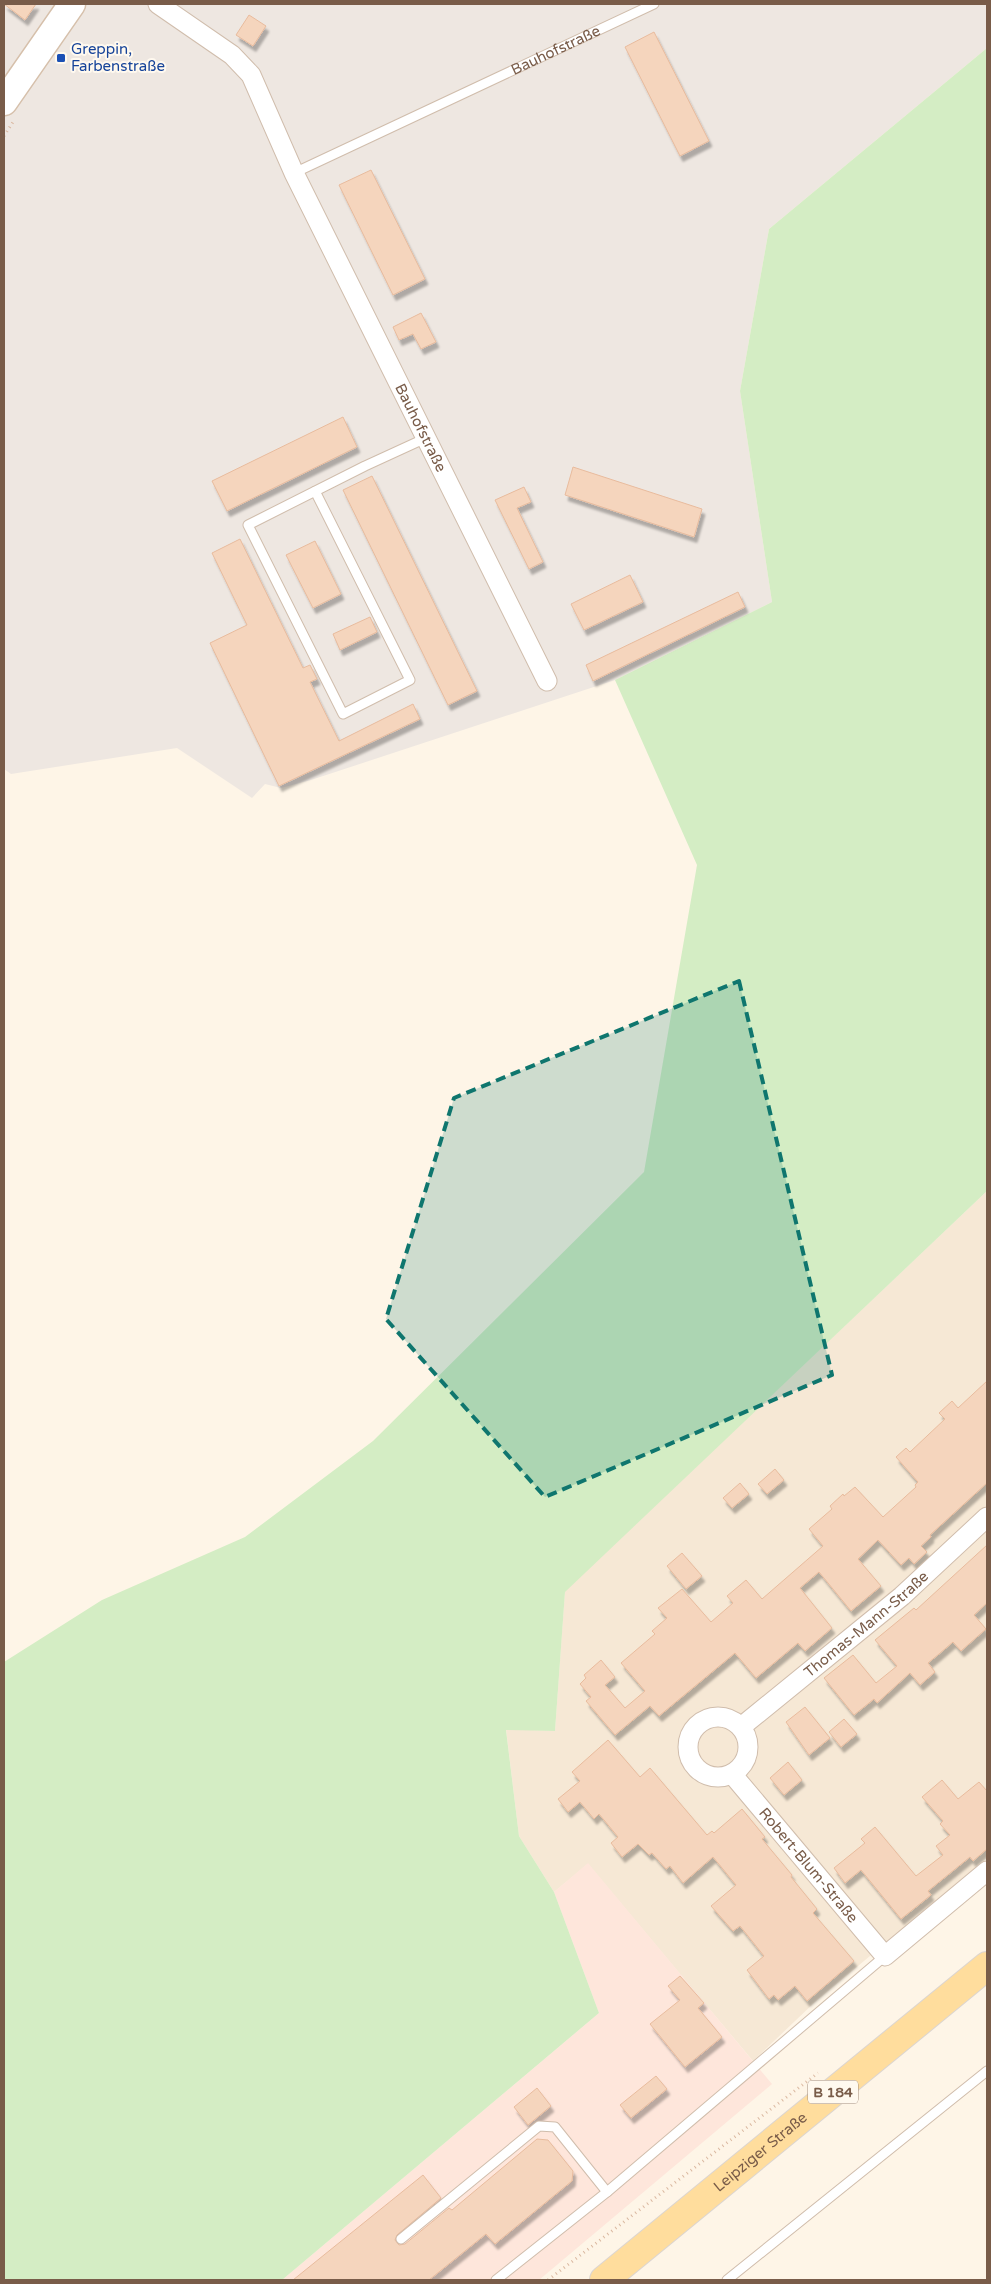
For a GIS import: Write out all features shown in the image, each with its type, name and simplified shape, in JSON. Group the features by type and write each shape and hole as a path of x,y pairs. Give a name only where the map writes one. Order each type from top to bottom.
{"main road":[{"name":"Leipziger Straße","path":"604,2280 987,1966"}],"street":[{"path":"4,102 72,4"},
{"name":"Bauhofstraße","path":"158,4 243,65 258,89 294,173 547,681"},
{"name":"Thomas-Mann-Straße","path":"741,1727 902,1596 987,1517"},
{"path":"725,1717 741,1727 747,1737 749,1748 746,1758 741,1768 732,1774 723,1778 704,1775 690,1761 688,1742 697,1725 705,1719 725,1717"},
{"name":"Robert-Blum-Straße","path":"732,1774 885,1956"},
{"path":"885,1956 987,1871"}],"lane":[{"name":"Bauhofstraße","path":"294,173 654,4"},
{"path":"315,491 410,680 344,714 248,525 315,491 426,438"},
{"path":"496,2280 607,2192 885,1956"},
{"path":"727,2280 987,2071"},
{"path":"400,2239 539,2126 554,2127 607,2192"}],"path":[{"path":"548,2280 822,2070"}],"highlighted area":[{"path":"739,981 832,1375 545,1497 386,1319 454,1098"}],"shaded area":[{"path":"4,4 987,4 987,48 769,229 740,391 772,602 615,680 311,780 281,788 265,784 252,798 177,748 11,774 4,769"},
{"path":"987,1191 987,1858 815,2002 753,2061 588,1864 554,1892 519,1836 506,1729 555,1731 565,1591"},
{"path":"588,1863 772,2084 539,2280 282,2280 599,2013 554,1892"}],"green space":[{"path":"987,48 987,1191 565,1592 555,1731 506,1730 519,1836 554,1892 599,2013 282,2280 4,2280 4,1662 102,1600 245,1537 373,1441 644,1172 697,865 615,680 772,602 740,391 769,229"}],"building":[{"path":"4,4 36,4 25,20"},
{"path":"249,15 266,26 253,46 236,35"},
{"path":"654,32 709,141 680,156 625,47"},
{"path":"371,170 425,279 393,295 339,185"},
{"path":"421,313 436,342 421,349 413,334 399,340 393,327"},
{"path":"343,417 357,447 227,511 212,481"},
{"path":"573,467 702,509 694,537 565,495"},
{"path":"372,476 477,691 448,705 343,490"},
{"path":"524,487 531,502 517,508 543,562 529,569 495,500"},
{"path":"240,539 303,668 310,665 317,679 310,682 339,741 413,704 420,719 279,786 210,643 247,625 212,553"},
{"path":"315,541 341,594 313,608 286,555"},
{"path":"630,575 643,602 584,630 571,604"},
{"path":"738,592 745,607 593,681 586,665"},
{"path":"370,617 377,632 340,650 333,634"},
{"path":"987,1381 987,1483 930,1535 931,1537 921,1546 927,1552 914,1564 909,1558 901,1565 878,1540 858,1559 881,1586 851,1611 819,1572 800,1588 832,1628 805,1651 798,1643 756,1678 735,1653 659,1716 650,1706 615,1735 586,1701 591,1697 580,1684 586,1678 584,1675 601,1660 615,1677 605,1685 625,1708 645,1691 621,1663 655,1634 652,1631 667,1618 658,1608 682,1589 711,1622 733,1603 727,1596 746,1580 762,1599 823,1546 809,1529 832,1509 830,1506 843,1494 844,1496 855,1487 883,1517 916,1487 915,1485 918,1482 896,1457 906,1448 910,1452 945,1419 939,1413 952,1401 958,1408"},
{"path":"775,1469 784,1480 767,1494 758,1484"},
{"path":"740,1483 749,1494 732,1508 723,1498"},
{"path":"987,1545 987,1603 974,1615 986,1629 961,1651 953,1642 928,1663 935,1672 920,1685 910,1673 877,1703 874,1699 854,1715 824,1678 853,1655 876,1683 897,1666 875,1640 914,1608 916,1610"},
{"path":"682,1553 702,1576 686,1589 667,1566"},
{"path":"805,1707 830,1738 809,1755 786,1722"},
{"path":"844,1719 857,1734 841,1747 829,1732"},
{"path":"608,1740 640,1777 650,1768 707,1835 712,1831 714,1833 742,1809 765,1837 762,1839 817,1909 813,1913 854,1961 807,2001 795,1986 778,2000 774,1995 769,1999 747,1970 764,1956 740,1926 733,1931 711,1906 736,1885 713,1857 683,1883 670,1866 666,1869 652,1853 649,1855 638,1844 622,1857 611,1843 618,1837 599,1814 594,1819 580,1802 568,1812 558,1799 580,1781 572,1772"},
{"path":"788,1762 802,1780 784,1795 770,1778"},
{"path":"942,1780 958,1799 979,1782 987,1791 987,1849 973,1861 970,1857 928,1891 931,1895 901,1919 861,1870 845,1883 834,1868 865,1843 861,1839 875,1827 916,1876 943,1855 936,1846 950,1835 940,1824 943,1821 922,1797"},
{"path":"680,1976 704,2003 698,2008 722,2037 685,2067 650,2024 680,2000 668,1986"},
{"path":"656,2076 667,2089 631,2118 620,2105"},
{"path":"537,2088 551,2106 528,2125 514,2107"},
{"path":"537,2139 548,2140 573,2171 572,2181 495,2244 486,2234 429,2280 293,2280 423,2175 441,2198 397,2235 395,2240 399,2245 405,2244 449,2208 452,2210"}],"place":[{"name":"Greppin, Farbenstraße","path":"61,58"}]}
